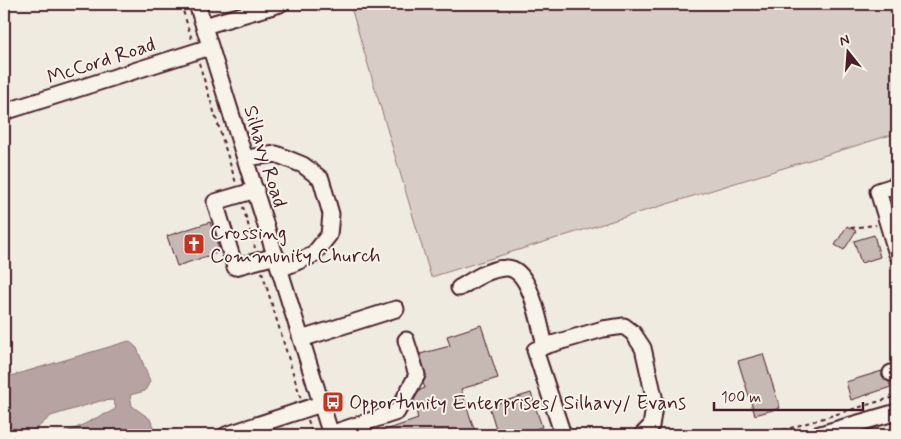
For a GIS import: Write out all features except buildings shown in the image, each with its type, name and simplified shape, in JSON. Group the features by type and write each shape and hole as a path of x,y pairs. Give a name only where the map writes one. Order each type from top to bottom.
{"street":[{"name":"Silhavy Road","path":"197,4 204,26 203,49 246,158 330,434"},
{"path":"204,26 280,4"},
{"name":"McCord Road","path":"4,112 203,49"},
{"path":"246,158 276,154 303,165 321,179 331,214 329,235 313,256 278,262 259,260 235,267 215,202 256,190"},
{"path":"897,185 878,191 897,254"},
{"path":"459,288 493,270 508,267 521,274 529,287 545,346"},
{"path":"301,339 396,309"},
{"path":"563,435 535,350 603,329 624,326 633,333 643,348 655,401 651,426 642,435"},
{"path":"330,434 397,412 416,375 406,340"},
{"path":"226,435 321,404"},
{"path":"817,435 897,412"}],"path":[{"path":"181,4 203,49 239,195 313,435"},
{"path":"851,228 871,227 888,222"},
{"path":"768,435 897,396"}],"shaded area":[{"path":"350,4 897,4 897,133 431,277"},
{"path":"129,341 137,348 150,381 145,391 130,395 132,406 150,419 156,435 57,435 113,410 116,408 113,400 100,401 51,416 29,435 4,435 4,378"}],"place":[{"name":"Crossing Community Church","path":"194,244"},
{"name":"Opportunity Enterprises/ Silhavy/ Evans","path":"333,402"}]}
